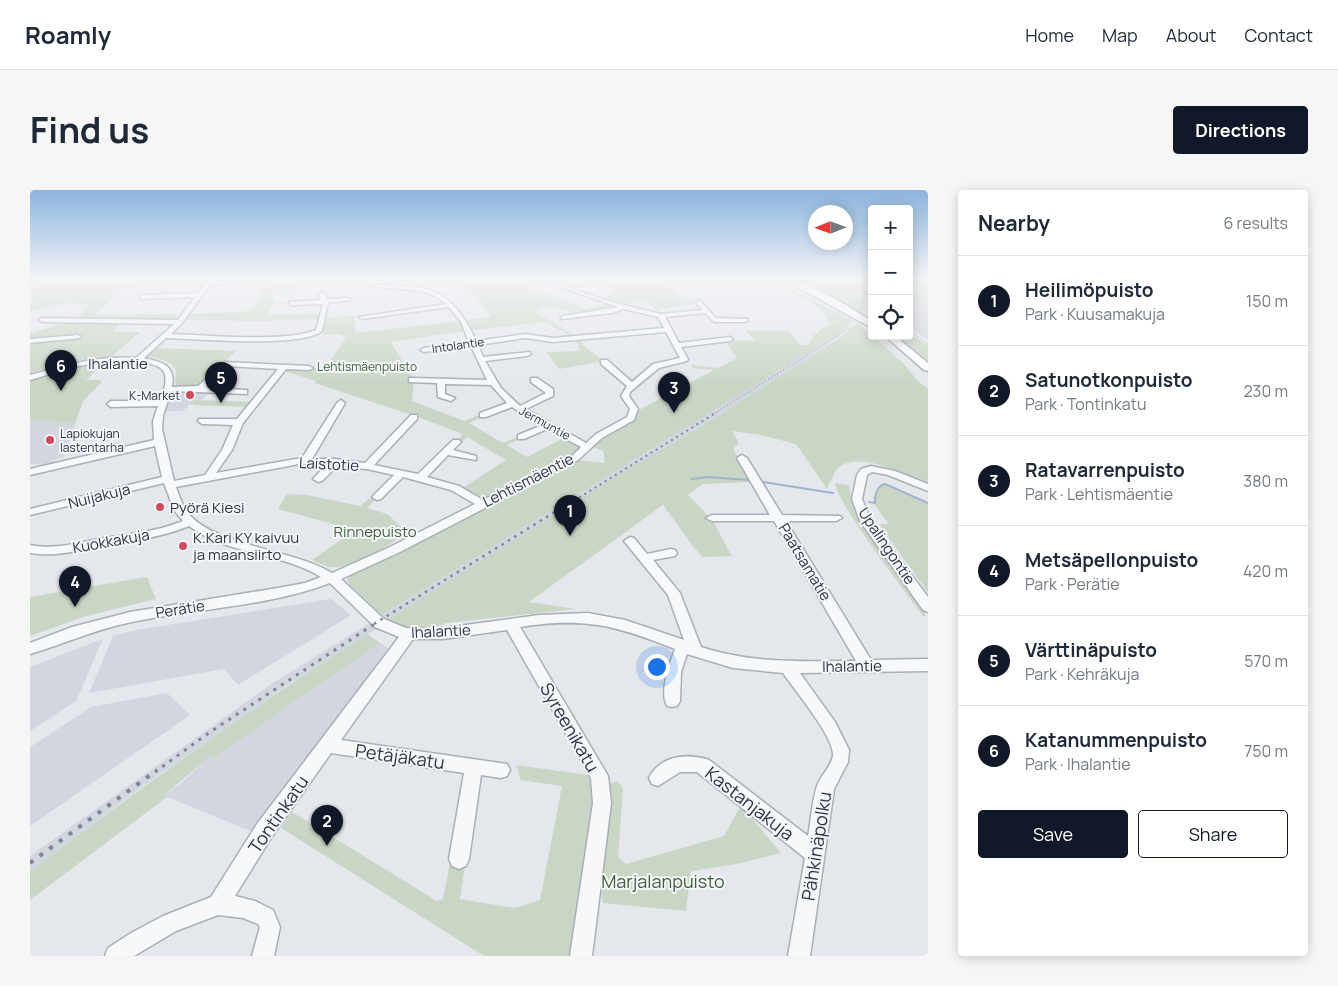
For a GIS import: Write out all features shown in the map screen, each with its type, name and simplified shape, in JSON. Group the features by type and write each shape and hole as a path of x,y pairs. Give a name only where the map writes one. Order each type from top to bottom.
{"main road":[{"path":"853,314 868,323"},
{"path":"894,340 928,368"}],"street":[{"path":"138,360 180,322 186,314"},
{"path":"165,336 274,338 312,336 319,331 323,314"},
{"path":"362,317 388,314"},
{"name":"Jermuntie","path":"458,314 464,321 493,383 516,407 587,447"},
{"path":"563,318 593,314"},
{"path":"652,314 661,316 687,314"},
{"path":"709,314 714,320 745,320"},
{"path":"604,362 632,386 656,366 684,359 661,316"},
{"path":"42,320 180,322"},
{"name":"Intolantie","path":"424,350 528,336 553,340 668,330"},
{"path":"30,341 78,337"},
{"path":"677,345 730,339"},
{"path":"482,359 527,354"},
{"name":"Ihalantie","path":"30,378 92,361 138,360 156,363 164,367 169,376 156,423 159,442 169,482 177,504 190,522 215,536 300,563 332,578 383,626 394,630 409,634 444,633 556,618 597,619 621,624 732,662 758,666 928,665"},
{"path":"197,389 205,384 225,364 309,368"},
{"path":"208,478 227,450 239,422 284,366"},
{"path":"412,380 493,383"},
{"path":"483,416 516,407 550,394 550,391 534,380"},
{"path":"441,381 441,395 451,398"},
{"name":"Lehtismäentie","path":"332,578 394,550 575,458 599,436 633,416 634,410 625,396 632,386"},
{"path":"166,389 244,392"},
{"path":"111,404 162,403"},
{"path":"306,460 341,403"},
{"path":"368,466 414,417"},
{"path":"202,421 239,422"},
{"path":"521,437 550,426"},
{"path":"30,472 159,442"},
{"path":"420,478 456,442"},
{"path":"447,452 473,458"},
{"name":"Paatsamatie","path":"742,458 867,666"},
{"name":"Laistotie","path":"169,482 208,478 306,460 335,462 368,466 420,478 455,488 482,504"},
{"path":"318,479 335,462"},
{"path":"377,497 401,474"},
{"path":"891,475 928,488"},
{"path":"891,475 928,493"},
{"name":"Upalingontie","path":"891,475 877,476 862,482 858,490 857,499 862,514 928,607"},
{"name":"Nuijakuja","path":"30,512 169,482"},
{"path":"712,518 778,516 836,518"},
{"name":"Kuokkakuja","path":"30,549 48,551 68,548 161,532 190,522"},
{"path":"630,541 674,593 689,647 674,672 672,700"},
{"path":"645,558 671,553"},
{"name":"Perätie","path":"30,649 64,636 114,621 293,591 332,578"},
{"name":"Syreenikatu","path":"512,625 515,634 599,776 602,803 580,956"},
{"name":"Tontinkatu","path":"218,905 264,831 409,634"},
{"name":"Pähkinäpolku","path":"787,667 834,732 842,750 842,758 827,779 813,852 798,956"},
{"name":"Petäjäkatu","path":"327,745 501,770"},
{"name":"Kastanjakuja","path":"658,778 666,770 684,762 694,761 813,852"},
{"path":"459,859 474,767"},
{"path":"116,956 138,940 170,923 218,905 237,906 255,911 266,917 270,927 262,956"}],"shaded area":[{"path":"913,314 928,314 928,340 913,330"},
{"path":"847,327 851,328 801,363 697,429 641,461 286,686 143,786 30,871 30,856 273,683"},
{"path":"175,390 211,390 202,400 194,400 183,411 165,411 171,392"},
{"name":"Lapiokujan lastentarha","path":"30,419 75,424 64,457 56,459 48,465 30,464"},
{"path":"331,599 351,615 238,685 224,669 89,693 113,636 136,630"},
{"path":"103,639 76,701 30,731 30,667"},
{"path":"380,643 388,648 255,833 163,795 180,784 211,756 213,757"},
{"path":"167,693 190,715 30,826 30,747 91,707"}],"green space":[{"path":"82,314 178,314 173,321 77,320"},
{"path":"190,314 321,314 320,319 265,321 185,320"},
{"path":"489,314 538,314 577,337 573,337 545,322 472,330 467,320 491,317"},
{"path":"825,314 840,314 854,321 839,333 382,615 347,580 351,575 575,460 605,463 603,451 592,447 625,426 636,416 639,410 714,370 693,368 692,365 718,368 737,358 725,340 755,341 745,330 788,331 800,345 808,345 814,335 829,324"},
{"name":"Lehtismäenpuisto","path":"355,316 355,333 461,321 465,331 391,342 411,376 414,376 412,401 464,421 479,415 482,417 469,423 503,443 517,437 520,439 507,445 527,457 562,439 580,447 570,457 486,499 461,489 506,460 467,437 460,444 456,443 463,434 418,417 413,422 412,415 284,371 291,368 326,367 346,338 340,334 323,335 327,317"},
{"path":"71,322 122,322 113,332 140,332 111,357 80,360 30,373 30,333"},
{"path":"857,323 868,332 868,340 877,340 928,388 928,485 883,466 858,461 847,463 838,468 827,489 796,444 761,435 732,431 739,443 733,449 753,482 703,484 688,495 712,520 732,556 703,557 663,505 529,602 576,609 446,623 436,627 408,627 408,629 387,620 641,461 697,429 845,334"},
{"path":"913,336 928,345 928,360 901,340 913,340"},
{"path":"580,338 583,345 603,361 559,369 546,352 580,351 576,339"},
{"path":"158,348 236,351 200,385 195,387 177,387 175,382 176,372 172,365 164,360 145,356"},
{"path":"92,364 102,365 86,380 100,380 102,382 83,401 75,424 30,419 30,381"},
{"path":"194,400 253,402 249,407 190,405"},
{"path":"835,483 849,485 856,515 921,605 926,616 923,616 859,528 838,493"},
{"path":"882,484 928,504 928,593 879,524 889,524 876,507 873,498"},
{"name":"Rinnepuisto","path":"287,494 307,495 360,506 369,499 378,497 367,508 387,514 407,532 361,561 341,567 325,566 312,560 355,530 278,509"},
{"path":"147,577 156,599 86,616 30,636 30,597"},
{"path":"368,634 380,643 213,758 211,756 164,795 167,797 30,900 30,871 239,719"},
{"path":"516,765 589,775 595,795 573,956 484,956 281,828 292,812 437,901 443,899 450,863 465,865 460,899 515,908 540,900 562,786 521,780"},
{"name":"Marjalanpuisto","path":"618,781 623,789 618,857 626,864 724,836 741,805 781,853 737,864 691,871 686,911 603,903 599,880 606,785"}],"waterway":[{"path":"692,479 707,477 750,480"},
{"path":"763,482 833,493"},
{"path":"869,502 875,503 878,489 885,484 928,503"}],"railway":[{"path":"715,413 848,329 862,314"},
{"path":"913,334 928,344"},
{"path":"564,507 717,412"},
{"path":"374,624 566,505"},
{"path":"155,772 210,732 376,623"},
{"path":"30,863 157,770"}],"place":[{"name":"Katanummenpuisto","path":"61,391"},
{"name":"K-Market","path":"190,395"},
{"name":"Värttinäpuisto","path":"221,403"},
{"name":"Ratavarrenpuisto","path":"674,413"},
{"name":"Lapiokujan lastentarha","path":"50,440"},
{"name":"Pyörä Kiesi","path":"160,507"},
{"name":"Heilimöpuisto","path":"570,536"},
{"name":"K.Kari KY kaivuu ja maansiirto","path":"183,546"},
{"name":"Metsäpellonpuisto","path":"75,607"},
{"name":"Satunotkonpuisto","path":"327,846"}]}
